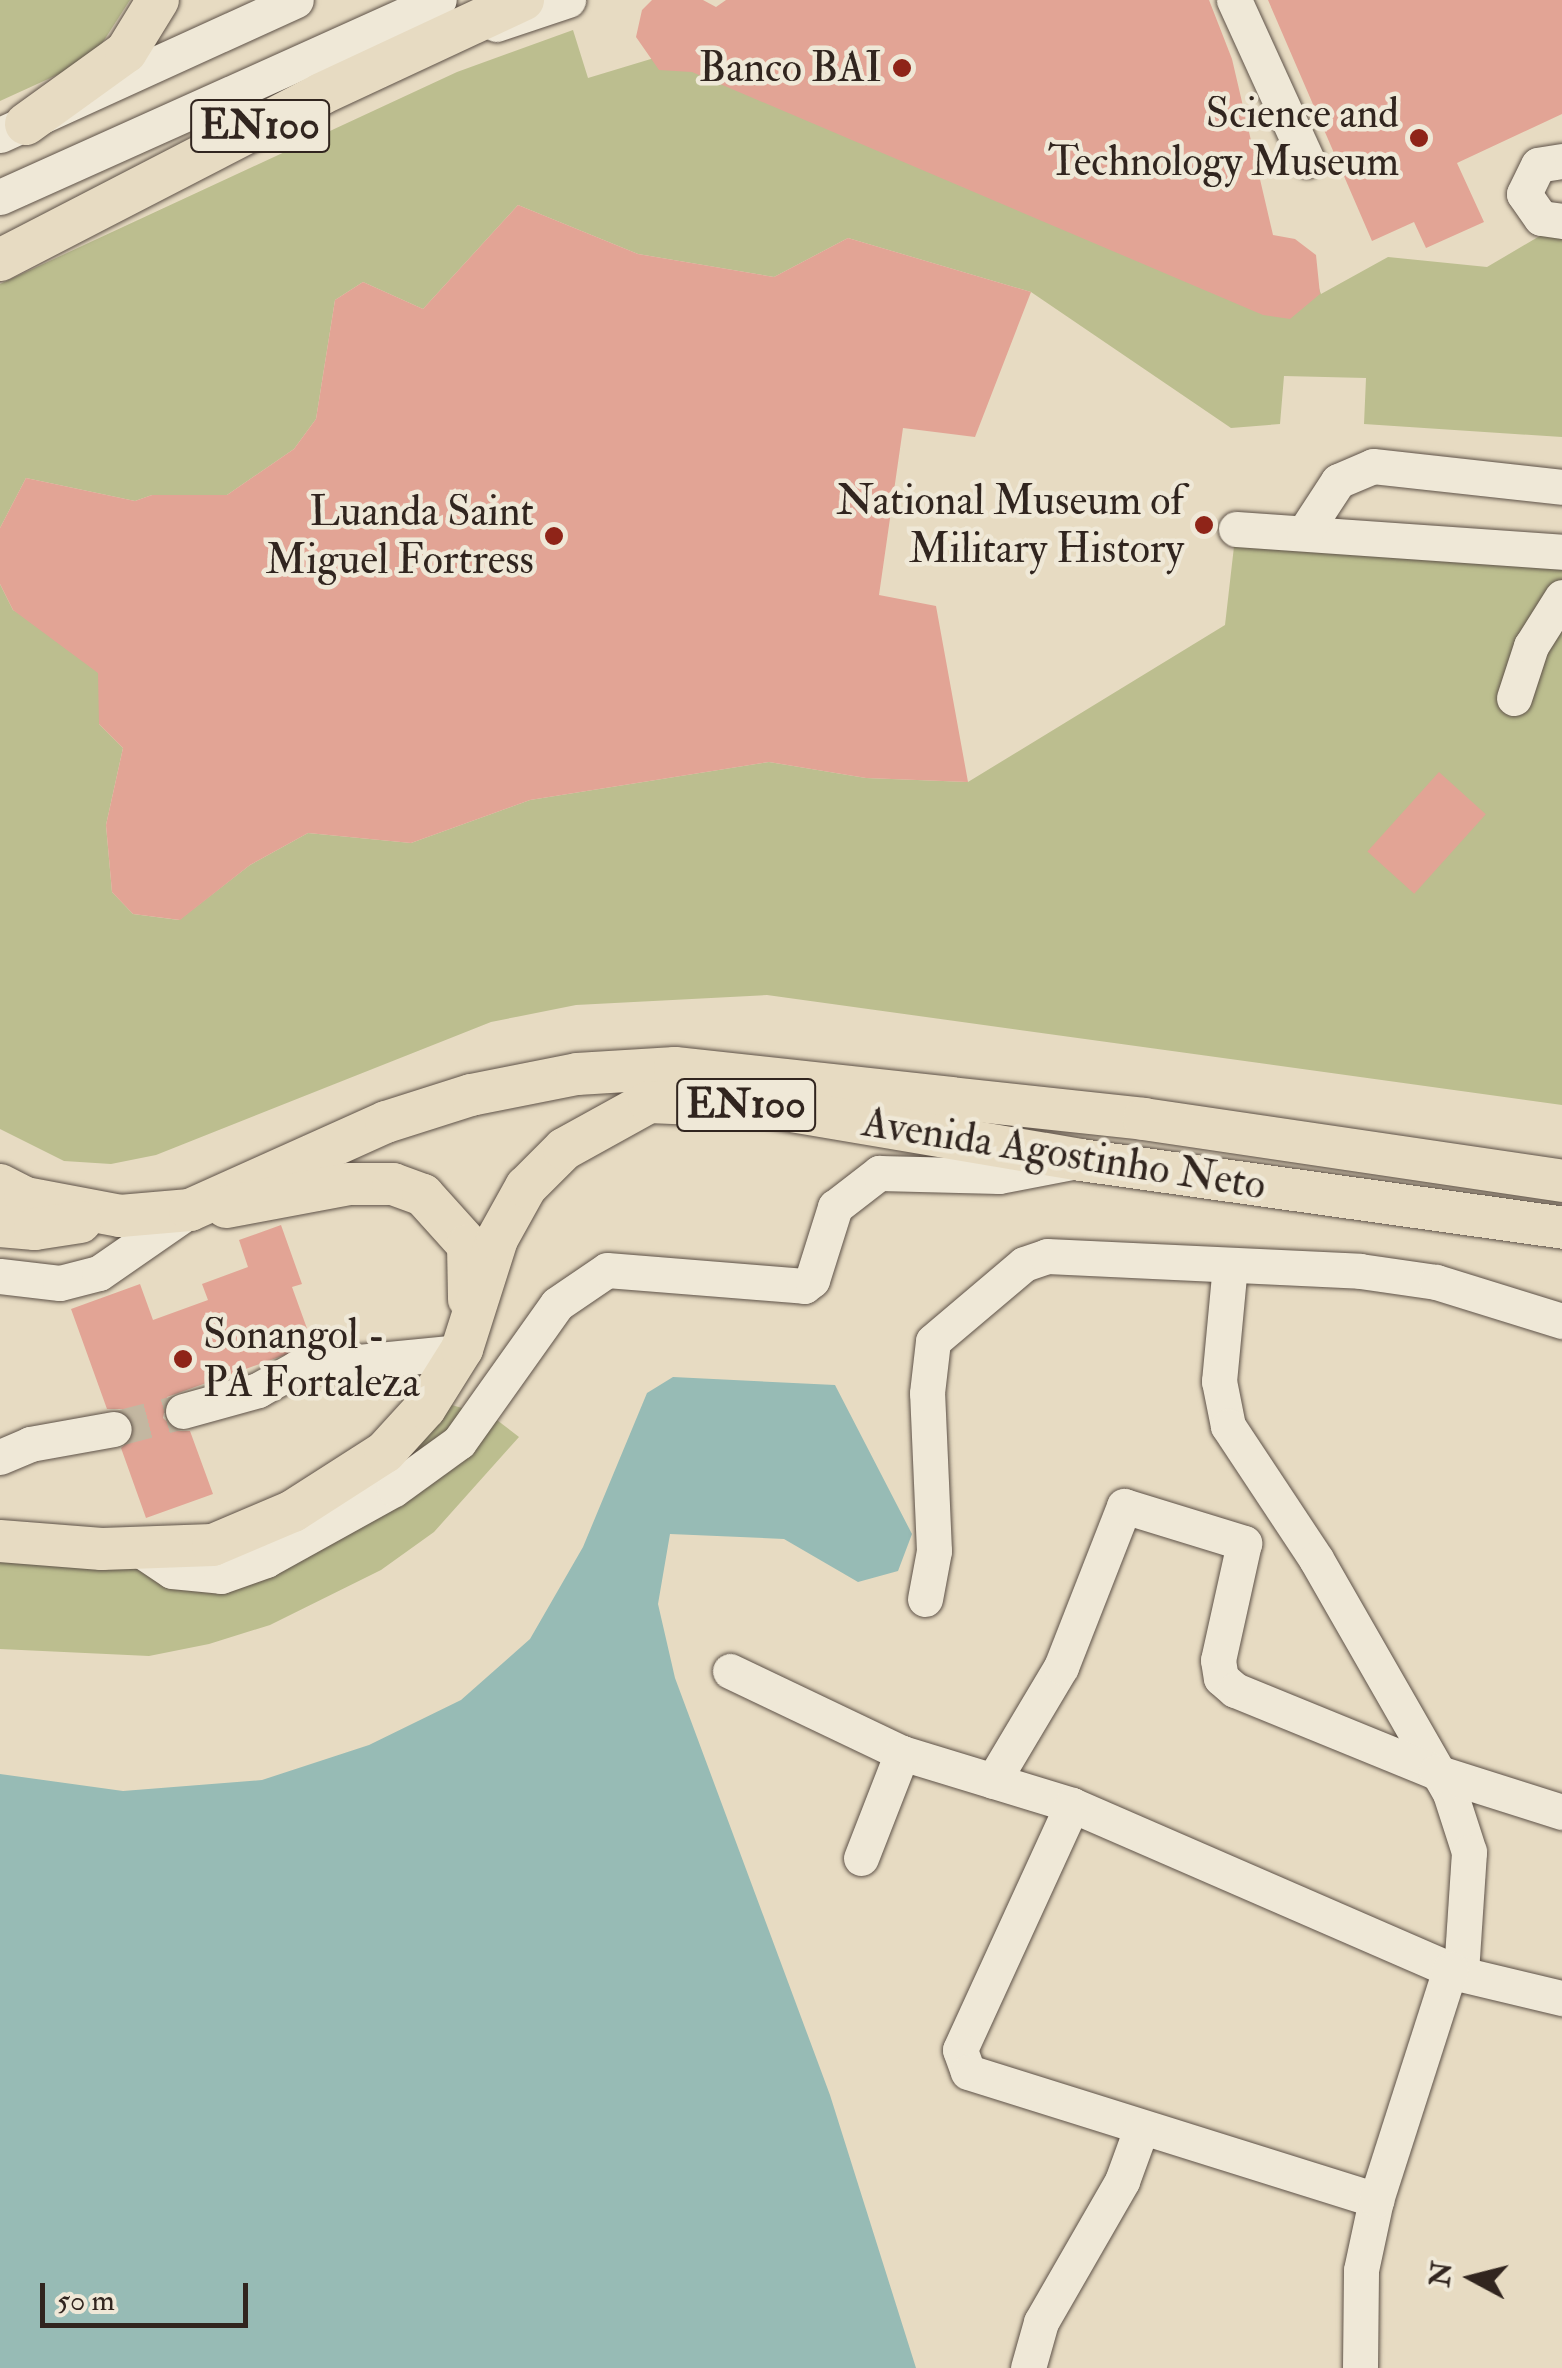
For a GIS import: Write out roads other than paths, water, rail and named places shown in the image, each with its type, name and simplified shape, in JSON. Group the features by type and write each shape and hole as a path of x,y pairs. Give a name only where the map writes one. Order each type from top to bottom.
{"main road":[{"path":"13,130 126,52 158,0"},
{"name":"EN100","path":"0,260 321,94 450,16 524,0"},
{"name":"Avenida Agostinho Neto","path":"0,1185 25,1198 120,1216 190,1210 386,1122 456,1099 577,1074 676,1068 1144,1119 1562,1181"},
{"name":"Avenida Agostinho Neto","path":"0,1541 136,1547 213,1545 293,1510 385,1452 425,1408 461,1351 497,1239 526,1187 564,1150 649,1102 768,1106 1081,1160 1562,1228"},
{"path":"190,1210 270,1203 348,1184 394,1184 424,1194 468,1246 461,1351"},
{"path":"0,1226 35,1230 120,1216"}],"street":[{"path":"13,130 296,0"},
{"path":"0,197 450,16 568,0"},
{"path":"1220,0 1293,151 1234,0"},
{"path":"1562,160 1538,165 1524,194 1541,218 1562,222"},
{"path":"1304,533 1353,469 1372,466 1562,488"},
{"path":"1236,528 1562,552"},
{"path":"1514,698 1531,646 1562,597"},
{"path":"136,1547 172,1571 221,1576 266,1560 394,1489 460,1442 557,1304 607,1270 804,1286 812,1280 837,1204 879,1174 999,1176 1081,1160"},
{"path":"0,1276 60,1283 100,1273 190,1210"},
{"path":"925,1599 934,1551 927,1392 933,1340 1024,1264 1047,1256 1360,1270 1436,1282 1562,1320"},
{"path":"1230,1265 1219,1381 1228,1426 1285,1513 1436,1772 1469,1852 1456,1972 1376,2200 1361,2270 1360,2368"},
{"path":"183,1411 258,1390 298,1368 461,1351"},
{"path":"0,1457 30,1444 114,1430"},
{"path":"992,1781 1062,1667 1124,1506 1244,1543"},
{"path":"1285,1513 1244,1543 1218,1660 1220,1678 1235,1690 1436,1772 1562,1812"},
{"path":"730,1671 902,1753 1072,1805 1456,1972 1562,1998"},
{"path":"862,1858 902,1753"},
{"path":"1072,1805 960,2050 962,2060 982,2078 1376,2200"},
{"path":"1028,2368 1042,2322 1122,2181 1141,2128"}],"water":[{"path":"673,1377 835,1385 912,1534 898,1571 858,1582 784,1539 670,1534 658,1604 675,1678 830,2095 916,2368 0,2368 0,1774 123,1791 262,1780 369,1745 461,1700 530,1639 583,1547 647,1393"}],"tunnel":[{"path":"114,1429 183,1411"}],"place":[{"name":"Banco BAI","path":"902,68"},
{"name":"Science and Technology Museum","path":"1419,138"},
{"name":"National Museum of Military History","path":"1204,525"},
{"name":"Luanda Saint Miguel Fortress","path":"554,536"},
{"name":"Sonangol - PA Fortaleza","path":"183,1359"}]}
